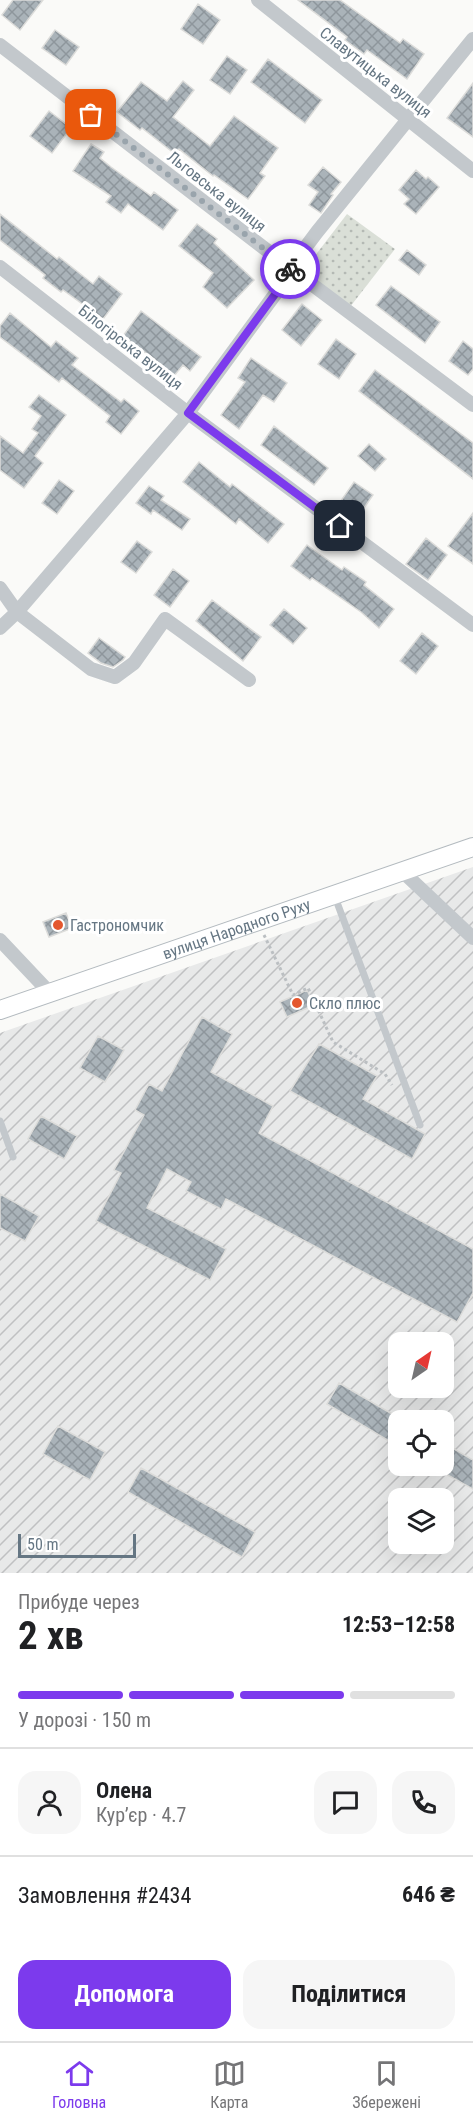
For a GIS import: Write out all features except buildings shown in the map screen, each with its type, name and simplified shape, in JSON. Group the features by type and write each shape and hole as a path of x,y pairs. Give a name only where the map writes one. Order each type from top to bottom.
{"main road":[{"name":"вулиця Народного Руху","path":"0,1010 473,847"}],"street":[{"name":"Славутицька вулиця","path":"258,0 473,171"},
{"path":"0,628 17,612 188,413 276,293 290,268 317,232 473,39"},
{"name":"Льговська вулиця","path":"0,45 290,268 473,405"},
{"name":"Білогірська вулиця","path":"0,267 188,413 473,625"},
{"path":"0,588 17,612 91,669 115,677 134,663 165,619 249,680"},
{"path":"403,872 473,938"},
{"path":"0,940 5,953 50,993"}],"lane":[{"path":"334,896 420,1125"},
{"path":"0,1121 13,1157"}],"path":[{"path":"258,922 294,996 308,988 333,1042 385,1074 396,1091"}],"shaded area":[{"path":"347,214 395,249 350,307 327,290 311,273 314,257"},
{"path":"473,867 473,1573 0,1573 0,1033"}],"way so far":[{"path":"91,115 290,269"}],"place":[{"name":"Гастрономчик","path":"58,925"},
{"name":"Скло плюс","path":"297,1003"}],"route":[{"path":"290,269 276,293 188,413 340,526"}]}
